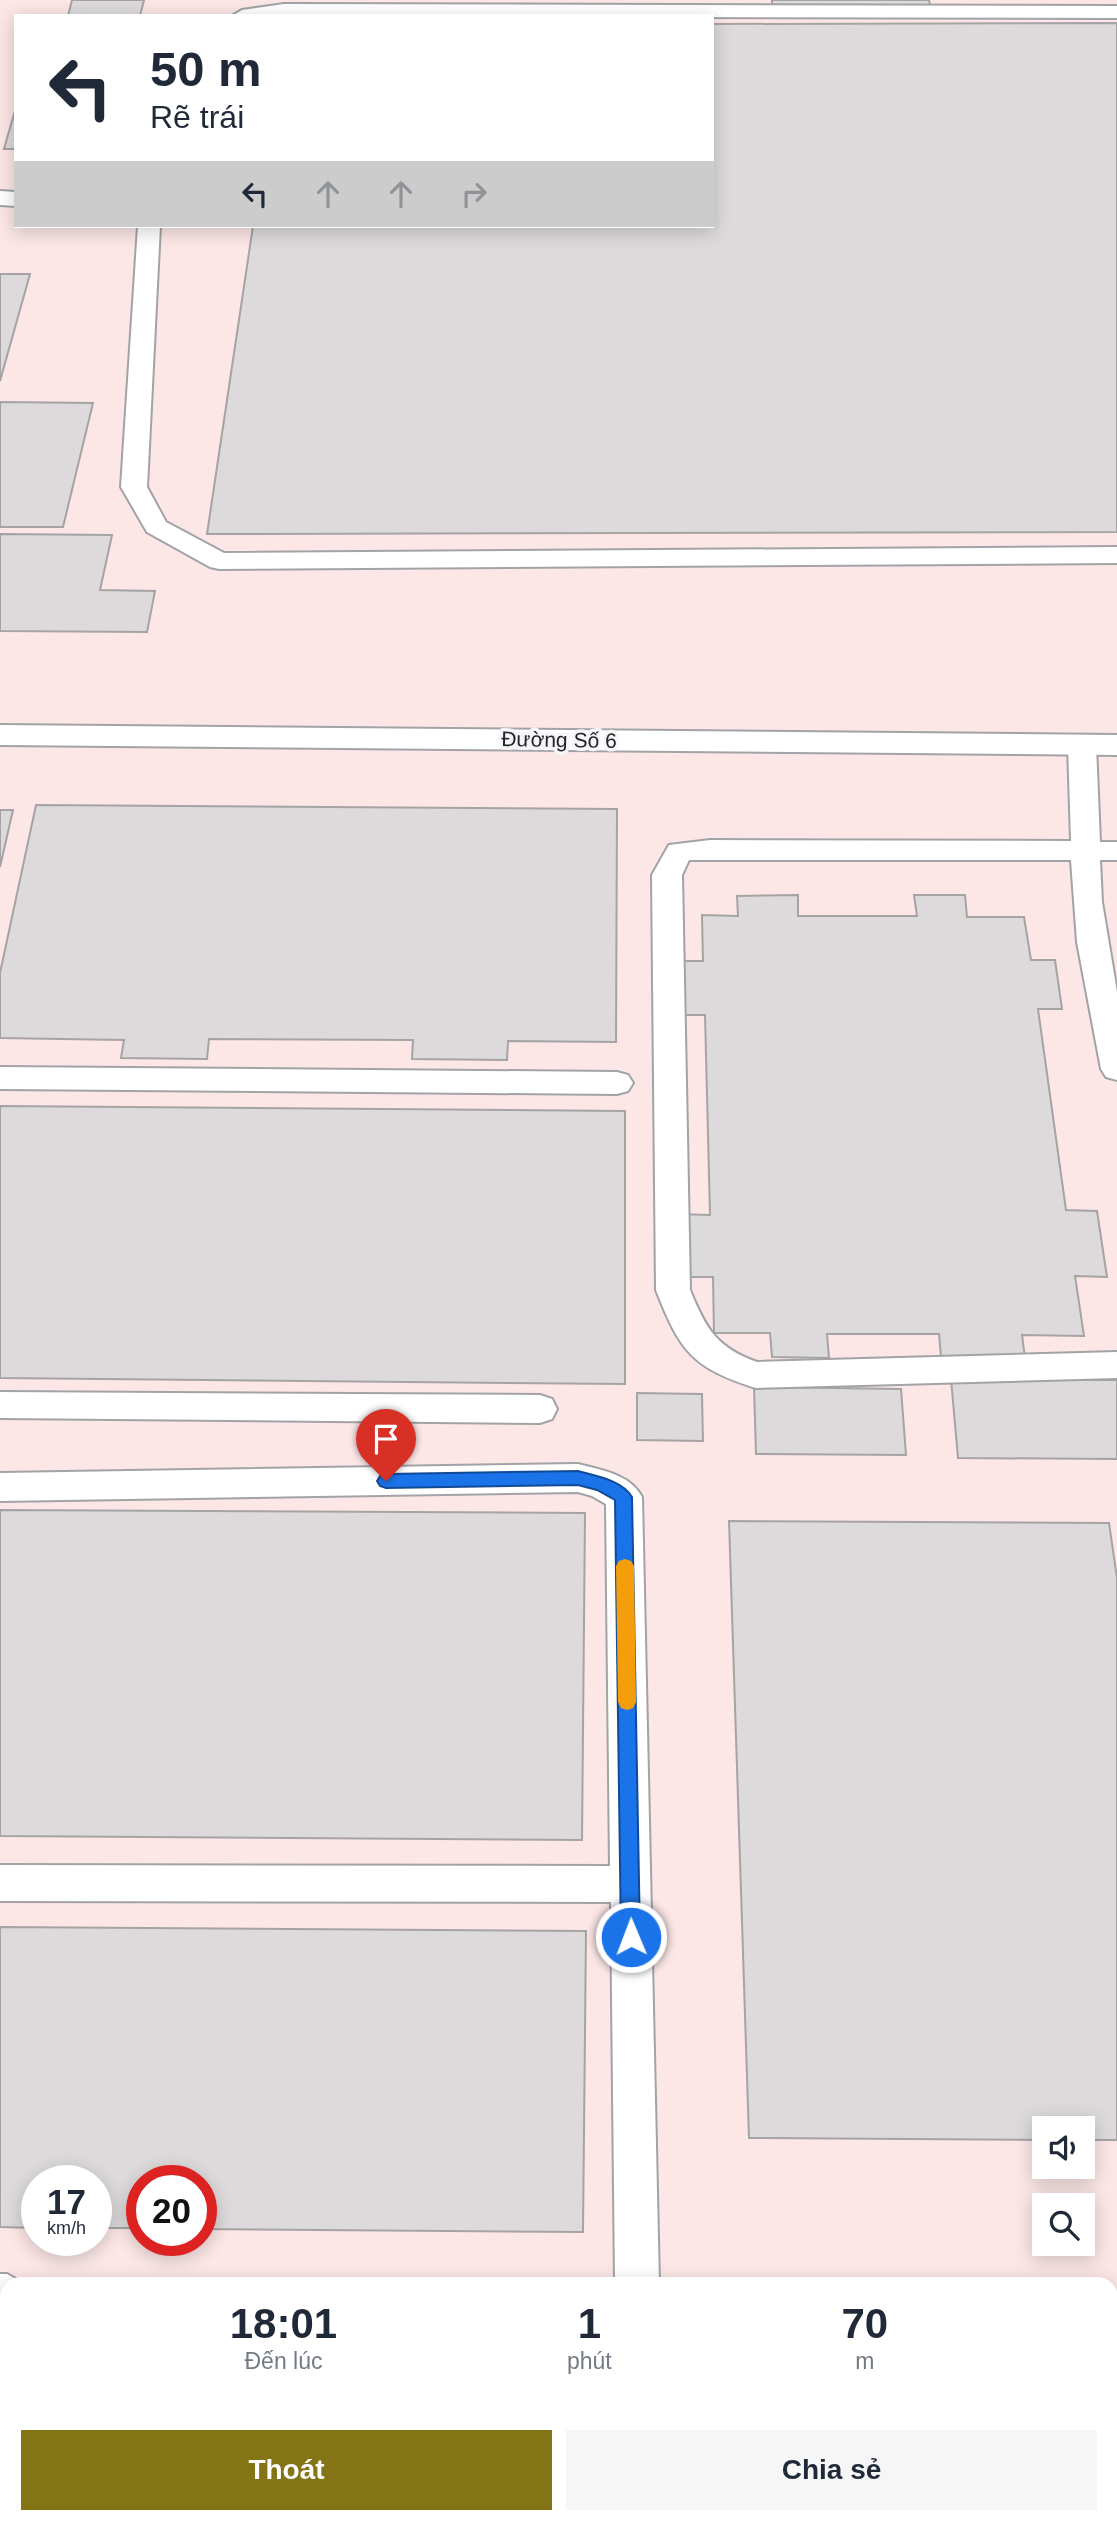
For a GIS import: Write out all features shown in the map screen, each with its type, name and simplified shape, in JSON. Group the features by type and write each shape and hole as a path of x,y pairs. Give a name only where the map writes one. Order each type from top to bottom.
{"street":[{"name":"Đường Số 6","path":"0,734 1117,745"}],"lane":[{"path":"256,14 284,10 1117,12"},
{"path":"149,228 134,487 156,527 219,561 1117,555"},
{"path":"1082,745 1087,902 1092,942 1117,1069"},
{"path":"1117,851 710,849 678,852 667,875 673,1290 690,1334 704,1351 732,1367 756,1375 1117,1365"},
{"path":"0,1078 617,1083"},
{"path":"0,1405 540,1409"},
{"path":"0,1487 578,1478 602,1484 624,1497 637,2277"},
{"path":"0,1883 630,1884"}],"shaded area":[{"path":"0,0 1117,0 1117,2277 0,2277"}],"building":[{"path":"72,0 144,0 140,14 68,14"},
{"path":"772,0 929,0 930,5 772,6"},
{"path":"1117,23 1117,532 207,534 253,228 714,228 714,24"},
{"path":"14,114 14,149 4,149"},
{"path":"0,274 30,274 0,381"},
{"path":"0,402 93,403 63,527 0,527"},
{"path":"0,534 112,535 100,590 155,591 147,632 0,631"},
{"path":"36,805 617,809 616,1042 508,1041 507,1060 412,1059 413,1040 209,1039 207,1059 121,1058 124,1040 0,1038 0,973"},
{"path":"0,810 13,810 0,867"},
{"path":"798,895 798,916 917,916 914,895 965,895 967,917 1024,917 1031,960 1055,960 1062,1009 1038,1009 1066,1210 1097,1211 1107,1277 1075,1276 1084,1336 1022,1335 1025,1358 941,1357 939,1334 827,1334 829,1358 772,1357 770,1333 714,1333 713,1277 678,1277 676,1214 710,1215 705,1015 672,1015 671,961 703,961 702,915 738,916 737,896"},
{"path":"0,1106 625,1111 625,1384 0,1378"},
{"path":"951,1379 1117,1380 1117,1459 958,1458"},
{"path":"754,1387 901,1389 906,1455 756,1454"},
{"path":"637,1393 702,1394 703,1441 637,1440"},
{"path":"0,1510 585,1513 582,1840 0,1836"},
{"path":"729,1521 1109,1523 1117,1578 1117,2140 1095,2140 1095,2116 1032,2116 1032,2140 749,2138"},
{"path":"0,1927 586,1931 583,2232 217,2229 217,2165 126,2165 126,2228 112,2228 112,2165 21,2165 21,2228 0,2227"}],"slow traffic":[{"path":"625,1566 627,1702"}],"route":[{"path":"386,1481 578,1478 602,1484 624,1497 631,1937"}]}
